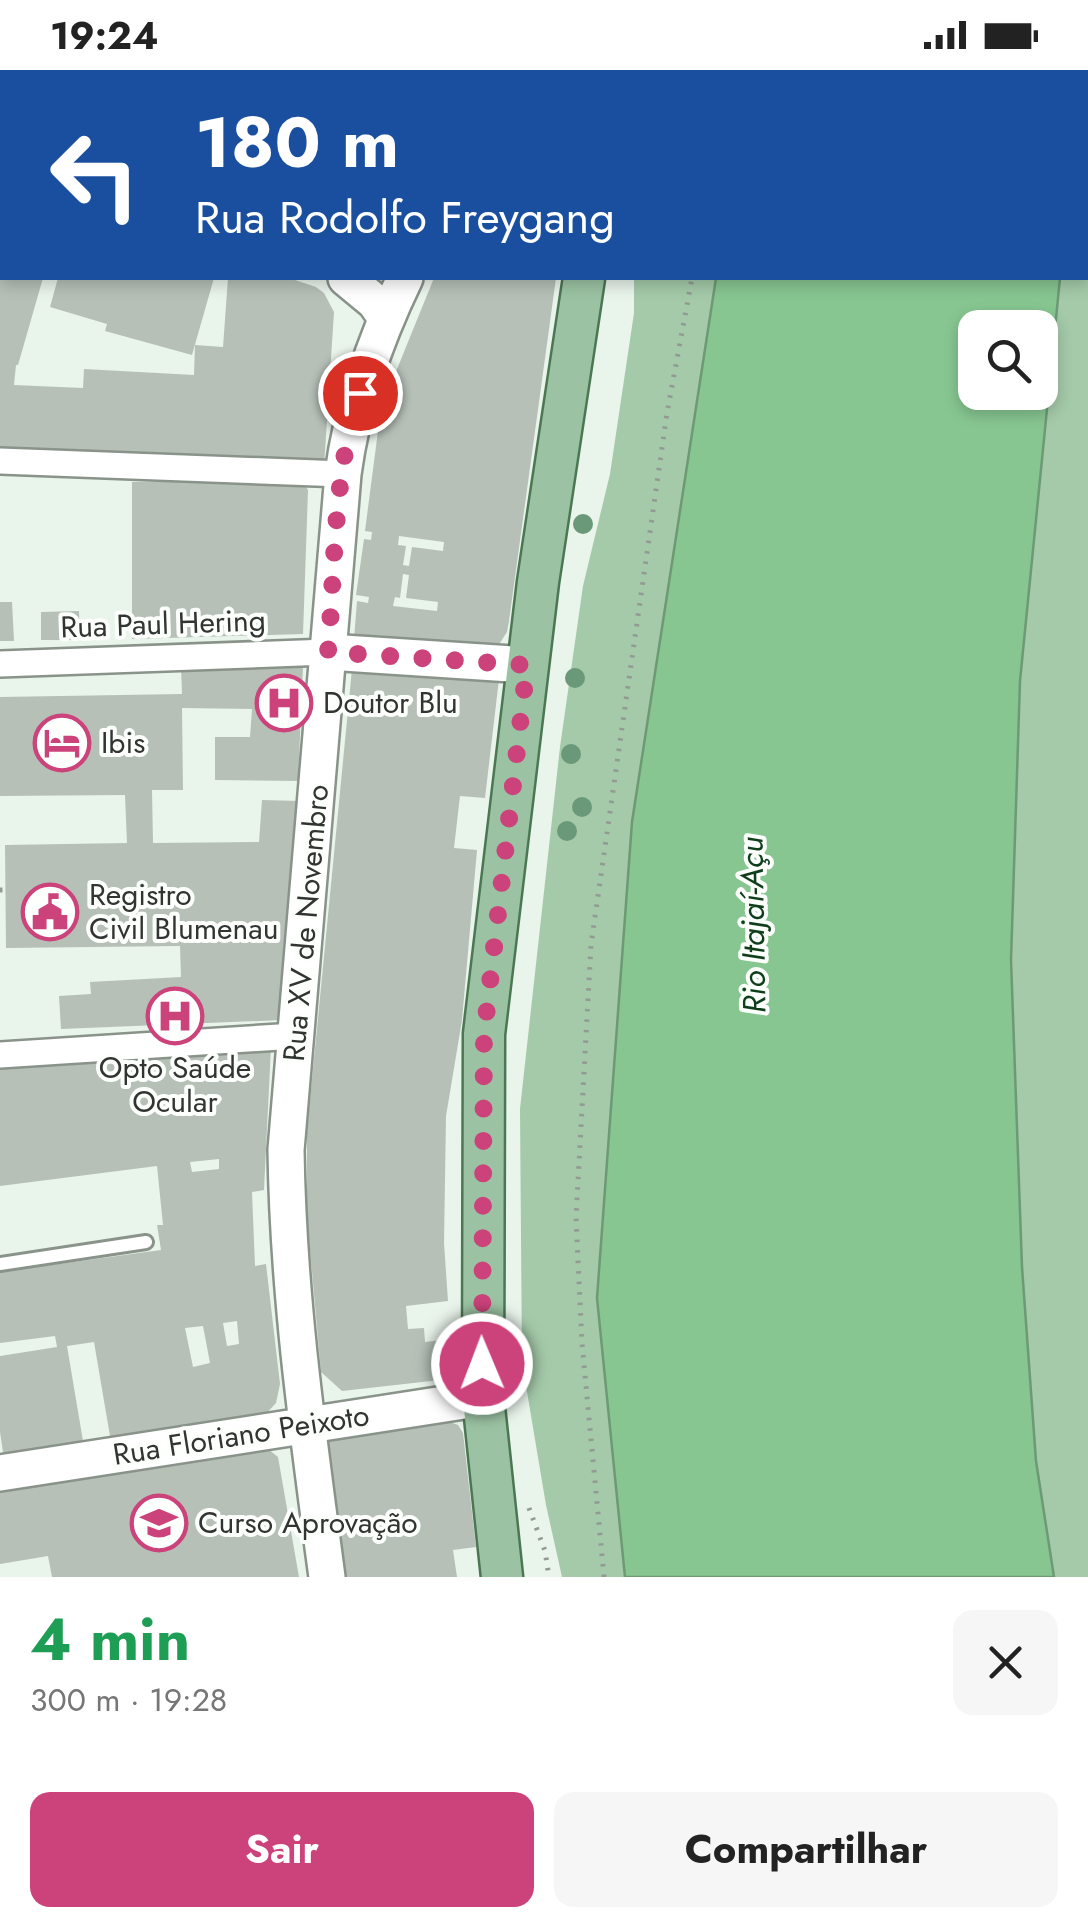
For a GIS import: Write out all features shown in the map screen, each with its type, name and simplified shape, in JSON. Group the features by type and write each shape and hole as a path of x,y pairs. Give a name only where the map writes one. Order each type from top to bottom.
{"main road":[{"path":"502,1577 483,1398 484,1034 527,665 584,280"}],"street":[{"path":"348,280 376,302 386,318"},
{"name":"Rua XV de Novembro","path":"327,1577 306,1424 287,1227 286,1150 342,474 350,423 386,318 404,280"},
{"path":"0,461 342,474"},
{"path":"328,652 527,665"},
{"name":"Rua Paul Hering","path":"0,664 328,652"},
{"path":"0,1055 295,1036"},
{"name":"Rua Floriano Peixoto","path":"0,1473 483,1398"}],"lane":[{"path":"0,1264 146,1242"}],"path":[{"path":"604,1577 582,1343 576,1218 591,945 668,413 692,280"},
{"path":"528,1506 546,1551 549,1577"}],"shaded area":[{"path":"634,280 716,280 632,822 597,1298 625,1577 562,1577 522,1362 520,1109 560,747 583,586 610,474 634,313"},
{"path":"1060,280 1088,280 1088,1577 1054,1577 1036,1461 1022,1267 1011,960 1020,681 1047,410 1058,410"}],"water":[{"name":"Rio Itajaí-Açu","path":"716,280 1060,280 1057,310 958,310 958,410 1047,410 1020,681 1011,960 1022,1267 1036,1461 1054,1577 625,1577 597,1298 632,822"}],"building":[{"path":"0,280 42,280 16,365 14,385 83,388 84,369 194,375 195,345 223,347 228,280 295,280 324,293 334,312 324,467 0,451"},
{"path":"57,280 213,280 192,355 105,331 107,324 50,307"},
{"path":"433,280 556,280 509,621 498,646 354,639 357,601 368,603 369,597 356,595 364,539 371,540 372,532 365,531 378,431 395,374","holes":["399,536 444,542 443,551 412,547 409,566 403,565 406,546 398,545","403,574 409,575 406,598 438,602 437,611 393,606 395,597 400,598"]},
{"path":"223,480 304,484 308,490 303,634 132,639 132,482"},
{"path":"0,602 12,602 14,641 0,641"},
{"path":"79,611 80,640 41,640 41,612"},
{"path":"181,667 303,668 298,781 215,780 215,737 250,737 252,709 182,708 183,790 152,790 153,843 259,842 262,800 300,801 283,1020 61,1029 59,996 91,994 90,982 181,977 180,946 6,948 5,845 127,843 125,795 0,796 0,697 182,694"},
{"path":"352,669 499,679 485,798 460,796 454,848 477,850 462,1020 446,1116 444,1243 448,1301 406,1306 408,1329 424,1328 425,1342 450,1339 452,1367 440,1380 342,1391 321,1372 307,1216 307,1131"},
{"path":"271,1047 264,1190 252,1192 255,1266 266,1264 280,1384 276,1403 264,1416 111,1442 94,1342 67,1346 84,1447 4,1459 0,1356 57,1347 55,1336 0,1343 0,1272 161,1250 157,1225 163,1225 157,1166 0,1186 0,1062","holes":["219,1159 219,1169 192,1172 190,1162","237,1321 239,1344 227,1346 223,1323","203,1326 210,1363 193,1367 185,1328"]},
{"path":"450,1422 463,1433 476,1547 453,1550 457,1577 339,1577 322,1440 333,1433"},
{"path":"263,1445 278,1457 299,1577 52,1577 48,1556 0,1564 0,1493"}],"place":[{"name":"Doutor Blu","path":"284,703"},
{"name":"Ibis","path":"62,743"},
{"name":"Registro Civil Blumenau","path":"50,912"},
{"name":"Opto Saúde Ocular","path":"175,1016"},
{"name":"Curso Aprovação","path":"159,1523"}],"route":[{"path":"360,393 350,423 342,474 328,652 527,665 484,1034 482,1364"}]}
